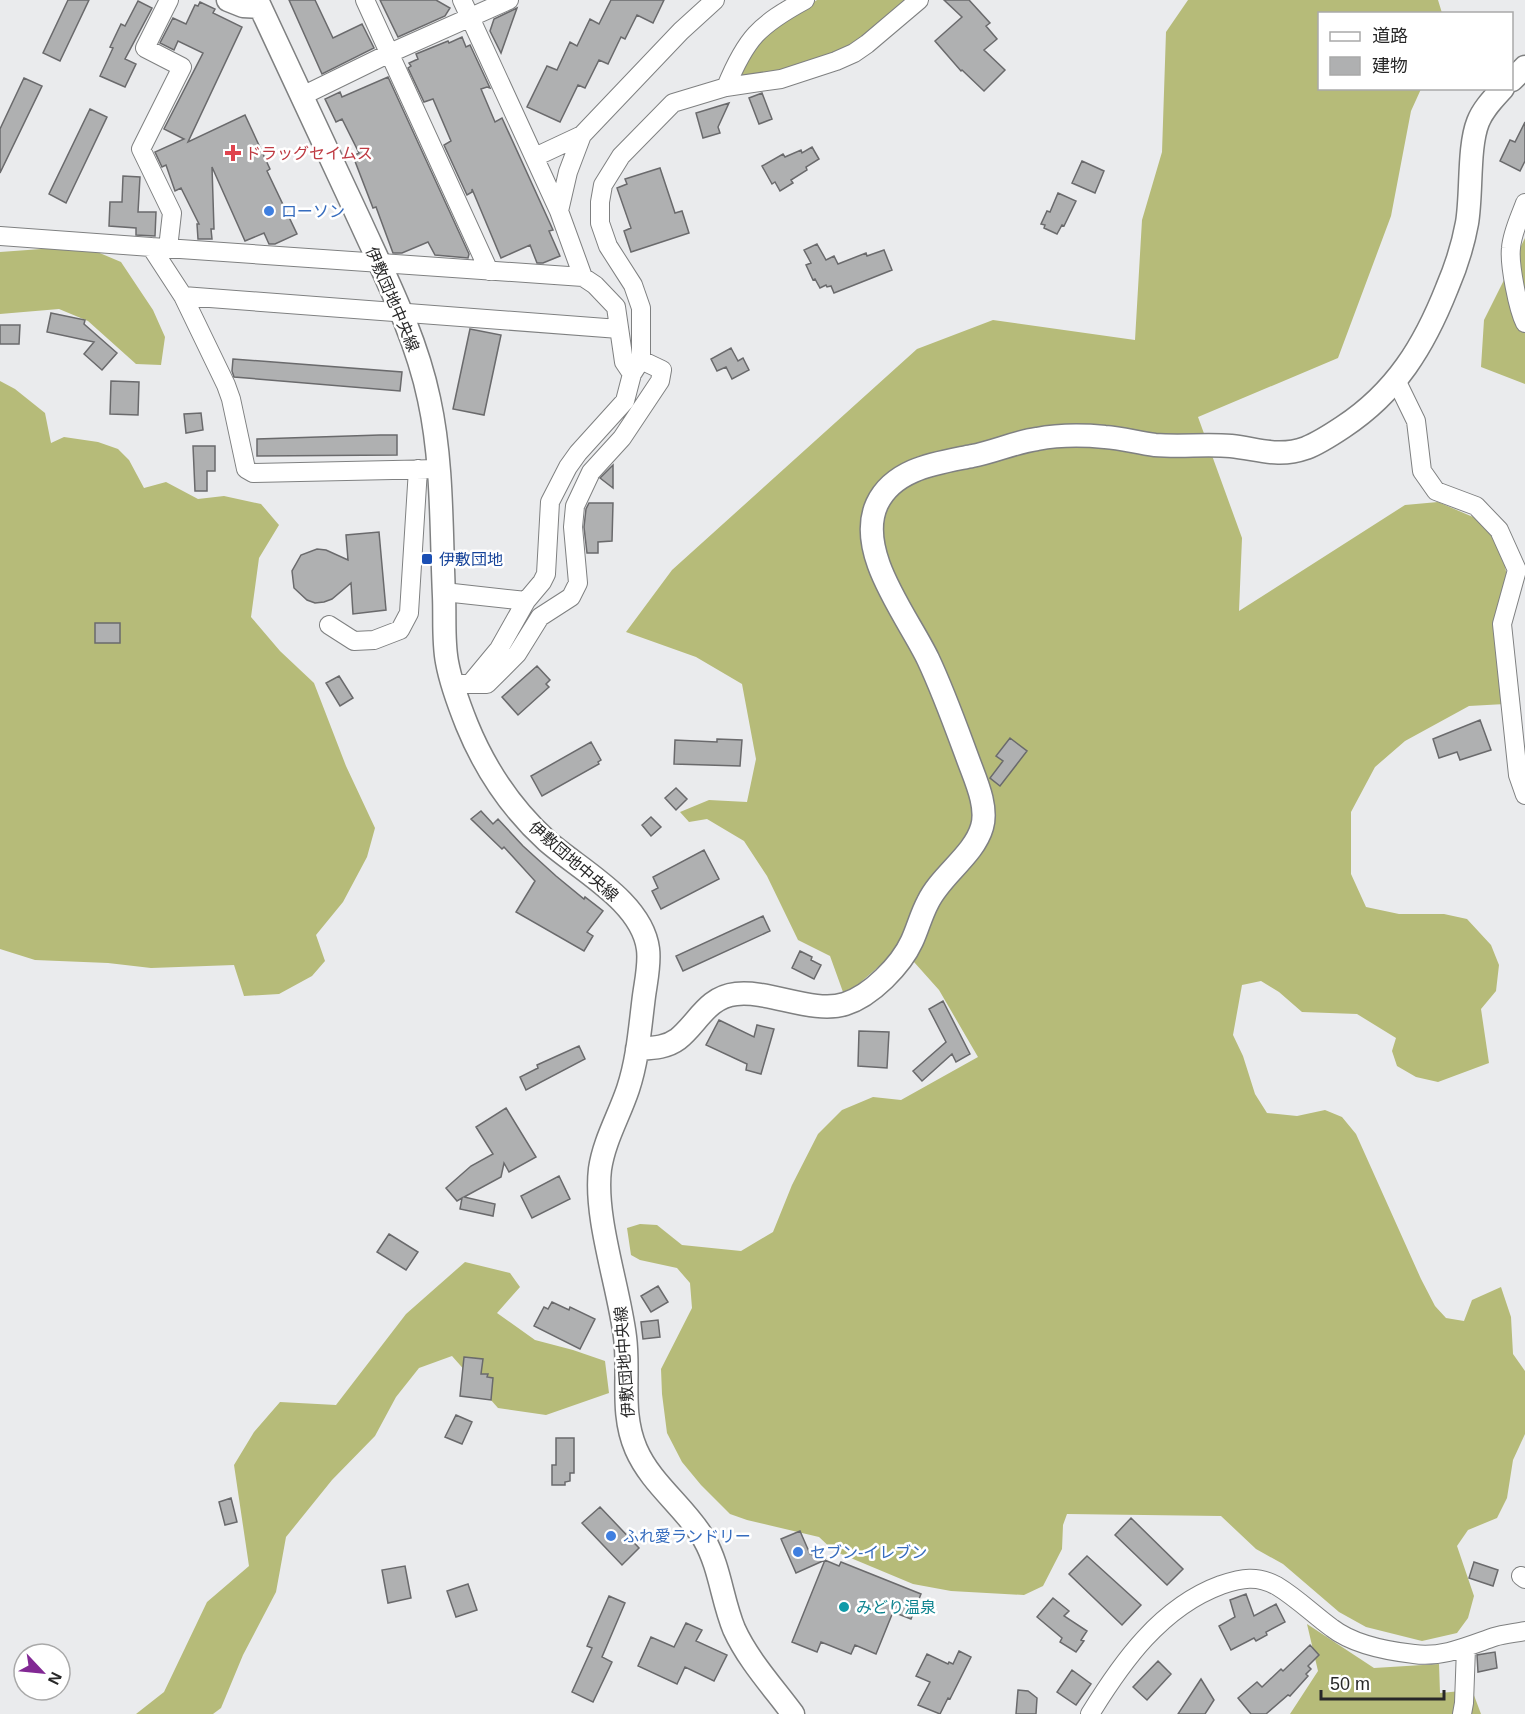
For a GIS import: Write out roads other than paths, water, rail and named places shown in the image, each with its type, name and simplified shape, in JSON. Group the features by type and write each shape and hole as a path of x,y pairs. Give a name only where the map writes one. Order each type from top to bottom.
{"street":[{"path":"169,0 145,48 182,67 141,149 172,213 159,248 226,385 246,469 253,473 428,469 409,613 400,630 374,640 354,641 330,625"},
{"path":"228,0 243,6 258,4"},
{"path":"365,0 489,271"},
{"path":"462,0 535,157 559,212 583,277"},
{"path":"302,96 390,53 509,0"},
{"path":"535,157 582,135 715,0"},
{"path":"726,87 736,62 750,40 770,19 805,0"},
{"path":"461,684 499,649 526,601 546,573 550,502 573,460 625,401 636,367 641,308 633,285 608,246 600,223 603,185 621,156 673,103 726,87 781,80 845,57 867,44 919,0"},
{"name":"伊敷団地中央線","path":"258,4 413,340 429,396 436,436 428,469 444,592 446,658 461,684 478,751 506,795 547,841 618,897 632,913 642,929 648,948 648,968 637,1049 628,1090 605,1147 600,1173 604,1230 626,1345 625,1404 629,1428 636,1450 648,1469 695,1524 707,1544 734,1628 755,1664 793,1714"},
{"path":"1513,79 1525,67"},
{"path":"637,1049 666,1046 679,1038 705,1008 720,999 737,994 830,1006 847,1004 862,995 883,979 900,960 911,944 934,890 972,846 982,827 984,810 954,721 925,652 878,563 875,552 871,528 873,516 878,501 892,485 915,469 1037,439 1105,437 1155,445 1232,446 1282,454 1307,448 1328,438 1381,398 1415,354 1433,323 1455,268 1466,230 1477,123 1488,104 1501,90"},
{"path":"559,212 568,172 582,135"},
{"path":"1525,203 1510,250 1525,323"},
{"path":"0,236 583,277 595,285 616,307 624,362 636,367 662,370 660,381 622,438 591,472 575,506 573,527 578,584 571,597 540,617 517,654 488,684 461,684"},
{"path":"183,296 619,329"},
{"path":"1396,380 1416,421 1422,471 1436,491 1476,506 1499,530 1517,570 1502,624 1518,776 1525,795"},
{"path":"444,592 526,601"},
{"path":"1089,1714 1130,1655 1175,1610 1209,1590 1238,1579 1254,1577 1277,1586 1348,1638 1416,1655 1466,1648 1496,1636 1525,1631"},
{"path":"1462,1714 1466,1648"}],"place":[{"name":"ドラッグセイムス","path":"233,153"},
{"name":"ローソン","path":"269,211"},
{"name":"伊敷団地","path":"427,559"},
{"name":"ふれ愛ランドリー","path":"611,1536"},
{"name":"セブン-イレブン","path":"798,1552"},
{"name":"みどり温泉","path":"844,1607"}]}
